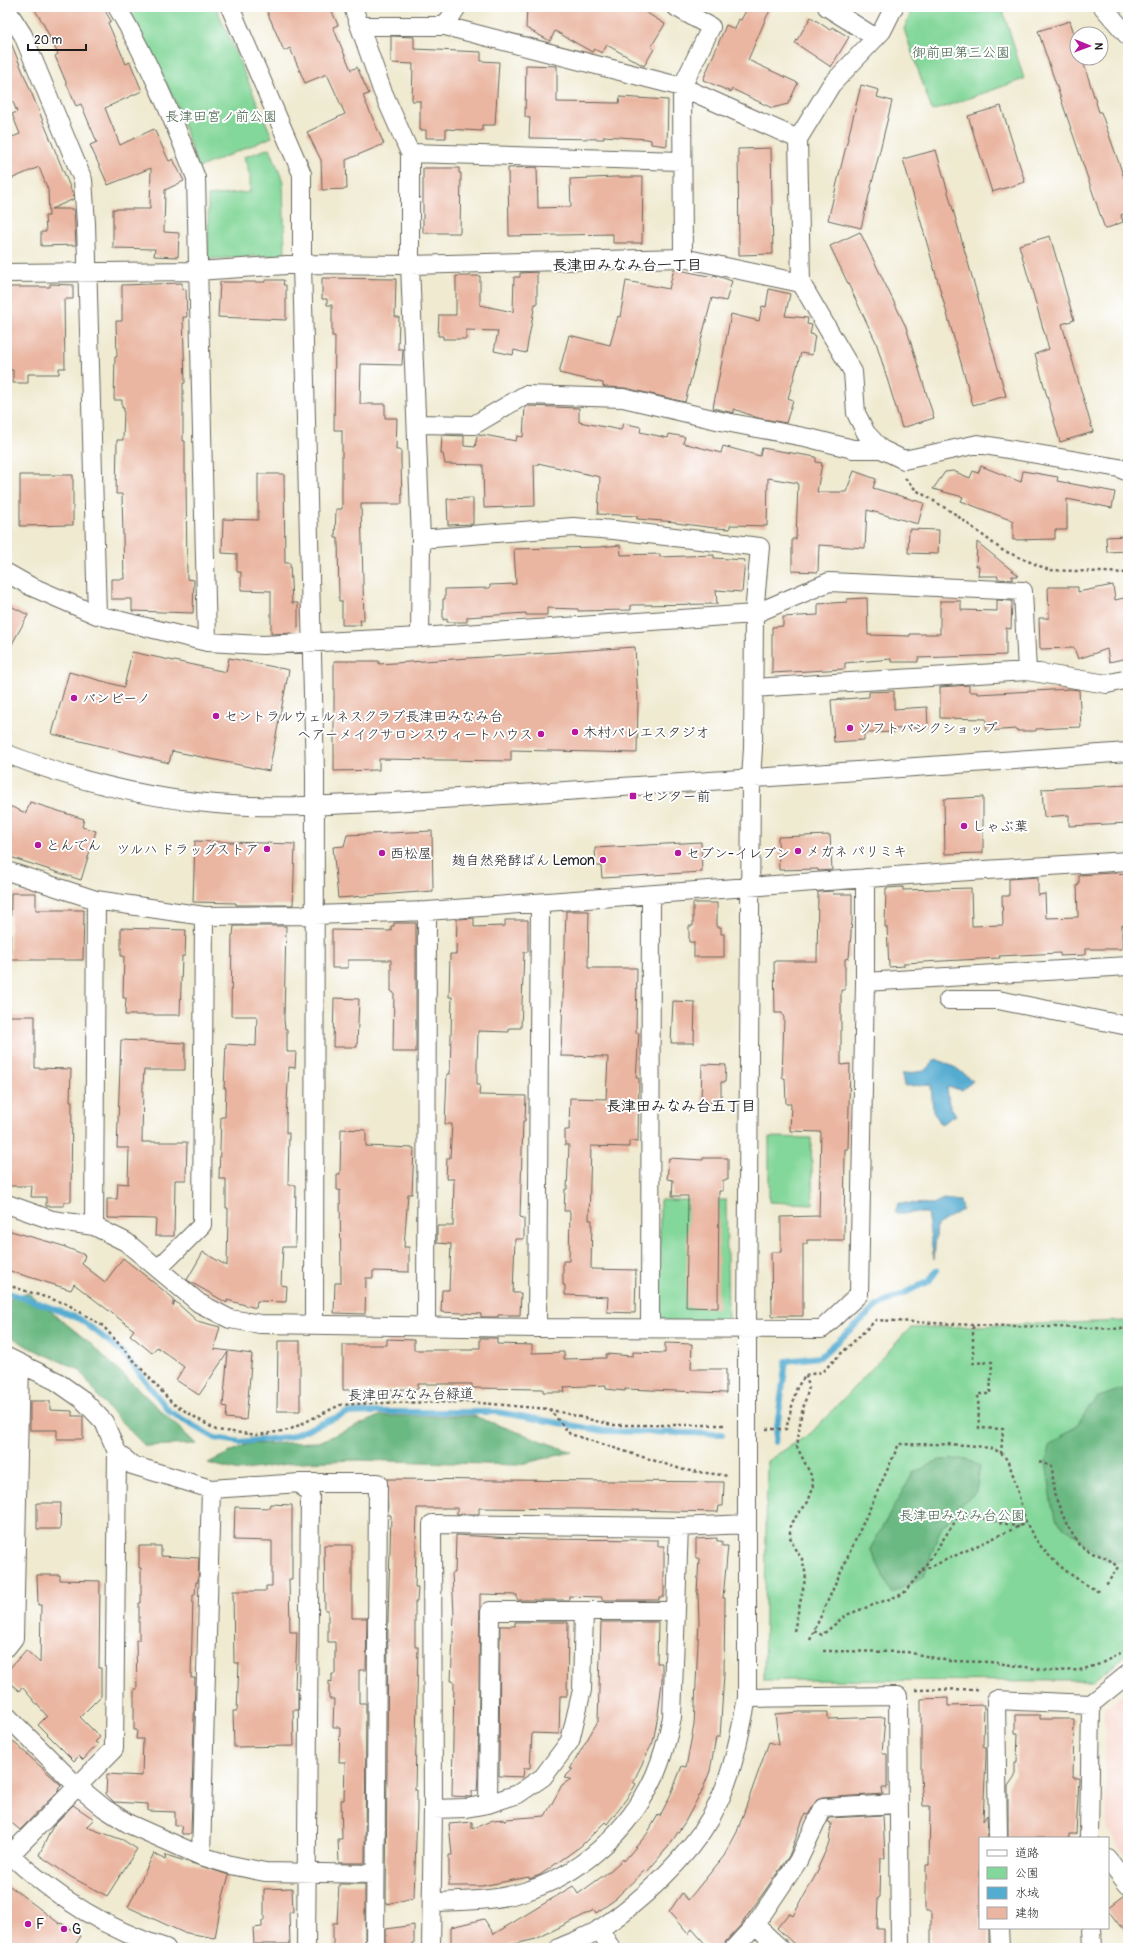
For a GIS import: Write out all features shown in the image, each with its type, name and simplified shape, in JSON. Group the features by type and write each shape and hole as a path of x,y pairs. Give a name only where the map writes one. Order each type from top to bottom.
{"street":[{"path":"117,7 134,36 169,112 196,178 197,271 208,642"},
{"path":"230,7 302,174 302,264 312,643 314,806 314,1325"},
{"path":"353,7 382,90 410,153 410,264 421,539 420,637"},
{"path":"445,26 457,7"},
{"path":"676,7 711,27 682,87 681,161 683,258"},
{"path":"827,7 876,38"},
{"path":"894,7 882,31 831,85 798,139 801,283 853,372 856,413 866,433 881,448 904,460 978,444 1119,468 1128,472"},
{"path":"1103,7 1128,36"},
{"path":"7,10 23,36 83,180 97,614"},
{"path":"360,26 445,26 682,87 798,139"},
{"path":"410,153 681,161"},
{"path":"7,273 197,271 302,264 410,264 683,258 801,283"},
{"path":"417,424 474,425 525,396 623,398 721,421 809,438 853,449 881,448"},
{"path":"421,539 573,527 614,530 760,547 754,614 753,748 751,779 747,1330 747,1698 738,1745 728,1779 711,1816 690,1848 640,1898 599,1929 559,1948"},
{"path":"7,573 30,586 97,614 208,642 263,645 420,637 754,614 830,582 1023,591 1027,671"},
{"path":"754,688 1027,671 1107,684 1128,679"},
{"path":"7,754 51,771 158,796 215,804 314,806 751,779 1128,752"},
{"path":"7,871 96,900 204,916 315,915 427,911 750,888 865,878 1128,861"},
{"path":"7,1204 52,1220 94,1226 126,1242 159,1268 199,1303 230,1319 260,1324 536,1328 650,1327 747,1330 822,1329 859,1294 865,982 865,878"},
{"path":"650,1327 651,895"},
{"path":"94,1226 96,900"},
{"path":"536,1328 540,903"},
{"path":"426,1326 427,911"},
{"path":"159,1268 202,1226 204,916"},
{"path":"865,982 1128,966"},
{"path":"970,976 973,1000"},
{"path":"948,1000 998,1000 1128,1026"},
{"path":"7,1647 14,1638 13,1360 56,1381 83,1400 104,1422 117,1452 114,1749 8,1855 72,1903 110,1925 166,1948"},
{"path":"117,1452 132,1465 211,1489 300,1483 378,1483 375,1948"},
{"path":"300,1483 310,1495 306,1948"},
{"path":"201,1856 211,1489"},
{"path":"431,1948 433,1902 432,1524 679,1527 748,1524"},
{"path":"433,1902 477,1901 520,1893 549,1883 598,1850 622,1826 640,1802 654,1775 665,1748 672,1717 679,1527"},
{"path":"488,1804 490,1611 676,1611"},
{"path":"433,1809 466,1808 488,1804 518,1794 543,1777 570,1741 582,1690 584,1611"},
{"path":"998,1837 996,1700 1091,1704 1128,1674"},
{"path":"747,1698 898,1696 900,1948"},
{"path":"1089,1837 1091,1704"},
{"path":"7,1716 78,1786 104,1808 129,1824 201,1856 231,1865 265,1872 307,1874 375,1874"},
{"path":"734,1948 755,1925 798,1861 823,1808 898,1804"},
{"path":"1109,1860 1128,1885"},
{"path":"755,1925 780,1948"},
{"path":"599,1929 611,1948"},
{"path":"999,1929 1000,1948"},
{"path":"1092,1929 1093,1948"}],"path":[{"path":"904,460 906,480 916,490 955,514 1002,550 1049,570 1128,572"},
{"name":"長津田みなみ台緑道","path":"7,1285 67,1304 103,1326 172,1403 216,1430 258,1435 289,1430 340,1405 470,1402 548,1409 612,1425 727,1425"},
{"path":"766,1429 786,1429 797,1387 806,1375 822,1372 876,1320 973,1326 1128,1329"},
{"path":"973,1326 973,1363 992,1362 990,1394 978,1394 978,1428 1002,1429 1001,1453 1008,1464 1026,1523 1036,1539 1055,1562 1076,1580 1101,1594"},
{"path":"794,1631 806,1576 802,1559 795,1549 790,1537 790,1524 808,1502 813,1488 811,1475 797,1447 800,1416 809,1387 806,1375"},
{"path":"548,1409 570,1434 684,1470 733,1476"},
{"path":"810,1640 899,1444 981,1446 1001,1453"},
{"path":"1039,1462 1052,1466 1054,1494 1067,1525 1079,1545 1092,1553 1107,1558 1118,1567 1105,1587"},
{"path":"814,1631 822,1635 846,1615 903,1594 921,1572 961,1513 1019,1527"},
{"path":"921,1572 1026,1523"},
{"path":"823,1651 907,1652 949,1661 990,1662 1053,1671 1080,1670 1100,1664 1124,1651"},
{"path":"898,1696 910,1690 976,1689 996,1700"}],"shaded area":[{"path":"1128,1691 1128,1859 1107,1830 1105,1709"}],"green space":[{"name":"長津田宮ノ前公園","path":"128,7 216,7 272,137 198,168 175,101"},
{"name":"御前田第三公園","path":"913,7 1002,7 1024,79 932,111 904,29"},
{"path":"270,148 283,182 285,255 208,259 208,196 250,192 250,176 244,157"},
{"path":"769,1137 811,1138 813,1204 769,1202"},
{"path":"660,1200 726,1200 728,1322 659,1322"},
{"path":"28,1293 90,1343 196,1444 145,1446 103,1403 80,1370 28,1347 7,1334 7,1300"},
{"name":"長津田みなみ台公園","path":"1128,1321 1128,1654 1092,1681 764,1680 767,1461 811,1433 910,1328"},
{"path":"1128,1387 1128,1562 1106,1561 1055,1519 1046,1463 1049,1447 1076,1426 1096,1398"},
{"path":"379,1416 474,1416 572,1452 517,1465 358,1460 300,1462 239,1471 208,1463 247,1444 319,1442"},
{"path":"967,1459 980,1467 976,1492 955,1510 938,1535 924,1577 892,1593 870,1549 913,1473 940,1460"}],"water":[{"path":"936,1059 956,1068 973,1081 962,1090 947,1087 949,1104 956,1115 941,1124 933,1111 931,1085 904,1086 902,1074 924,1071"},
{"path":"943,1199 960,1201 962,1210 937,1225 934,1259 927,1213 895,1213 898,1203 933,1204"}],"building":[{"path":"33,7 103,7 111,21 108,23 126,64 130,62 142,91 105,108 120,145 154,129 169,161 173,159 184,181 165,190 164,232 179,233 178,257 154,256 155,249 113,248 113,209 150,209 151,168 108,185 90,145 97,142 81,104 76,106 55,56 58,54 42,21"},
{"path":"265,7 330,7 338,25 333,27 351,70 357,67 369,94 363,96 384,144 346,160 347,189 322,190 321,160 307,132 345,114 327,74 305,83 290,48 284,51"},
{"path":"527,7 637,7 665,24 651,47 654,49 644,66 607,45 602,53 594,49 592,52 555,31 550,41 526,28"},
{"path":"748,7 772,7 748,60 798,83 788,104 772,108 732,89 731,92 703,80 726,25 735,29 739,19 741,20"},
{"path":"811,17 830,30 832,27 849,37 831,67 795,43"},
{"path":"1070,21 1072,26 1069,26 1069,66 1085,66 1099,112 1101,112 1128,189 1128,212 1121,215 1123,222 1105,229 1038,31"},
{"path":"7,33 74,197 74,199 51,209 74,209 76,245 41,246 41,232 46,232 45,216 49,216 48,190 39,167 11,179 7,170 7,139 20,134 12,114 17,112 7,87"},
{"path":"391,36 414,37 414,49 481,52 481,61 499,62 495,125 482,125 482,131 446,129 446,138 426,138 426,130 420,130 420,101 412,101 413,64 391,63"},
{"path":"526,65 557,66 557,102 619,103 620,97 668,100 667,146 651,144 651,140 647,139 604,136 604,139 529,138 530,118 525,117"},
{"path":"861,85 879,90 877,97 892,101 861,228 828,220"},
{"path":"1001,106 1025,182 992,192 968,116"},
{"path":"771,148 773,254 739,255 738,149"},
{"path":"936,150 1006,396 973,405 903,159"},
{"path":"537,167 538,208 571,207 570,179 643,177 642,243 613,243 613,234 509,236 508,168"},
{"path":"423,168 459,168 459,173 461,173 460,233 423,233"},
{"path":"860,232 906,327 934,418 902,428 876,342 830,246"},
{"path":"1050,236 1074,320 1062,324 1093,432 1060,442 1035,354 1049,349 1019,245"},
{"path":"674,269 713,277 714,275 732,281 726,301 712,298 685,402 625,388 606,387 603,386 603,383 559,373 569,335 610,345 618,316 620,317 626,281 669,289"},
{"path":"537,272 537,304 535,304 526,353 514,350 513,355 494,351 498,331 466,330 466,339 443,339 443,336 438,336 439,315 456,315 456,276 480,276 480,305 513,312 514,277 520,277 520,273"},
{"path":"322,278 396,279 395,317 399,317 398,349 403,349 402,365 361,364 360,404 385,404 385,418 397,418 396,450 401,450 402,504 361,504 364,620 360,620 361,625 342,625 342,601 339,601 338,538 335,538 336,509 342,509 342,430 334,430 335,336 332,336 332,305 327,305 327,299 322,299"},
{"path":"265,280 284,280 283,285 286,285 286,320 218,317 220,282 265,282"},
{"path":"182,283 182,290 186,289 187,317 183,317 185,383 183,383 183,441 185,441 186,473 187,579 194,580 193,613 132,611 132,599 111,599 111,579 124,579 122,494 116,494 117,440 123,440 124,408 122,408 122,400 114,400 115,357 117,357 116,321 122,321 122,285"},
{"path":"50,284 73,285 73,299 64,299 65,368 59,368 59,374 28,374 28,383 13,383 13,370 9,370 9,287 50,287"},
{"path":"769,289 790,294 785,316 808,318 807,324 812,325 810,334 815,335 812,355 801,353 788,398 793,400 786,423 758,418 734,409 734,413 713,408 731,314 759,321 762,306 766,307"},
{"path":"525,407 579,408 579,422 621,430 623,423 641,427 640,432 668,438 669,434 685,437 683,443 721,453 723,446 760,456 762,448 816,457 816,462 822,463 817,492 846,492 854,471 876,479 873,488 924,503 918,524 867,510 865,548 819,545 818,572 792,571 792,539 796,539 798,483 768,478 767,526 730,525 730,529 715,528 676,522 637,519 637,516 598,514 600,477 538,463 538,465 534,465 535,506 484,508 483,465 445,464 443,454 441,454 442,435 464,436 464,446 475,447 477,436 484,435 516,441 517,436 523,437"},
{"path":"981,466 1021,482 1023,471 1058,477 1057,481 1115,492 1112,508 1067,499 1067,530 1055,530 1055,539 1013,540 1013,521 961,501 963,497 933,489 945,472 953,471 970,478 973,471 978,473"},
{"path":"258,474 284,474 285,563 290,563 292,603 298,603 298,628 293,633 271,634 271,591 241,590 241,572 237,572 237,554 222,553 223,519 258,520"},
{"path":"20,475 73,475 73,525 20,526"},
{"path":"473,498 473,524 448,525 447,499"},
{"path":"909,529 939,530 938,554 908,553"},
{"path":"1128,536 1128,551 1107,552 1106,537"},
{"path":"977,542 1019,576 1012,576 1012,580 998,579 998,576 978,576 979,566 976,566"},
{"path":"620,545 621,555 660,554 660,557 714,555 714,558 745,560 742,592 716,590 717,604 631,605 631,610 578,611 578,609 547,608 547,615 526,615 526,613 467,617 467,622 447,622 447,619 443,620 443,599 445,599 445,589 490,588 490,585 516,584 514,549 600,547"},
{"path":"1113,585 1115,600 1128,597 1128,658 1109,662 1107,649 1078,659 1074,648 1040,649 1039,618 1049,618 1048,587 1078,587 1078,592"},
{"path":"867,598 868,635 910,636 910,634 940,634 940,601 961,601 961,610 997,611 997,600 1012,601 1011,629 1006,628 1006,655 918,658 918,662 891,662 891,659 845,663 845,669 772,673 772,627 783,626 783,617 818,615 818,604 847,602 847,599"},
{"path":"7,604 28,615 7,653"},
{"path":"635,647 638,701 637,753 511,750 511,761 379,759 379,770 334,771 334,661 379,661 379,664"},
{"path":"132,652 226,672 229,658 289,670 269,771 172,751 169,763 52,734 69,672 124,687"},
{"path":"969,685 969,692 977,692 977,694 1071,689 1079,690 1081,727 1036,729 1036,731 1017,731 1017,729 986,731 986,719 940,718 940,687"},
{"path":"894,691 894,709 927,707 928,727 895,729 895,732 864,733 864,740 834,742 831,700 869,697 869,692"},
{"path":"1128,785 1128,823 1069,826 1069,815 1044,817 1042,789"},
{"name":"しゃぶ葉","path":"983,797 983,853 945,854 944,799"},
{"path":"30,802 84,819 82,827 96,831 81,880 7,856 7,805 26,813"},
{"path":"432,831 433,891 338,898 333,847 344,846 347,835"},
{"path":"830,835 832,870 779,870 778,837"},
{"path":"195,841 295,844 293,905 236,905 236,903 193,902"},
{"path":"701,842 702,872 602,878 601,866 596,866 595,848"},
{"path":"1112,873 1128,874 1128,925 1122,925 1122,949 1085,949 1085,955 1060,956 1060,953 999,956 1000,958 904,963 904,966 889,967 887,927 885,927 886,888 903,887 903,890 971,888 972,926 1003,925 1002,896 1009,896 1009,879 1038,877 1038,895 1045,894 1046,918 1078,917 1077,885 1079,885 1079,875"},
{"path":"832,891 833,894 852,894 852,921 849,958 845,959 845,990 841,990 841,1065 850,1064 848,1149 845,1149 844,1240 807,1240 807,1244 803,1244 803,1316 772,1316 771,1252 781,1252 781,1217 819,1216 821,1132 790,1131 791,1104 786,1104 785,1078 782,1078 784,1018 782,1013 775,1013 774,961 817,961 818,892"},
{"path":"11,893 36,893 36,910 84,910 83,960 10,960"},
{"path":"693,903 717,903 717,927 721,927 721,934 724,934 724,957 694,957 694,942 689,942 689,926 693,926"},
{"path":"566,911 589,911 588,968 637,968 636,1033 639,1033 636,1078 639,1078 638,1142 629,1141 629,1147 591,1146 589,1220 592,1220 591,1269 636,1270 635,1313 607,1312 608,1297 565,1295 565,1285 563,1285 563,1261 569,1261 570,1211 564,1211 565,1189 567,1189 569,1145 565,1145 565,1130 569,1130 570,1098 606,1099 608,1057 561,1056"},
{"path":"474,918 474,927 505,926 505,920 528,920 528,952 524,952 521,1028 509,1028 509,1032 478,1031 477,1085 480,1085 479,1095 526,1096 525,1121 523,1121 520,1217 524,1218 524,1239 515,1239 513,1293 521,1293 520,1315 498,1315 498,1317 481,1317 481,1314 441,1312 442,1290 449,1290 451,1244 437,1243 437,1226 453,1226 454,1179 446,1179 447,1158 450,1158 452,1124 445,1124 447,1074 450,1074 452,997 449,997 450,954 456,954 457,919"},
{"path":"394,923 416,923 416,1052 393,1052 394,993 391,991 391,960 348,960 348,968 332,968 332,930 391,931 391,926 394,926"},
{"path":"234,926 286,926 284,1019 285,1029 287,1029 287,1052 296,1052 295,1068 289,1067 286,1117 286,1133 289,1133 288,1185 296,1185 295,1247 283,1247 281,1285 287,1286 286,1302 257,1301 256,1308 227,1300 227,1303 187,1280 203,1252 227,1266 228,1208 226,1208 226,1179 219,1179 221,1117 225,1117 226,1088 224,1088 226,1044 256,1046 257,1016 231,1016 232,935"},
{"path":"121,928 186,930 185,956 182,956 180,1015 125,1015 126,998 123,998 124,956 121,956"},
{"path":"334,998 359,999 357,1047 333,1047"},
{"path":"673,1001 695,1002 694,1043 671,1043"},
{"path":"8,1016 35,1016 35,1068 71,1069 71,1202 64,1202 64,1206 46,1206 46,1197 31,1197 32,1186 7,1186 7,1094 9,1094"},
{"path":"121,1040 185,1043 185,1070 144,1070 143,1086 142,1142 187,1142 186,1180 175,1180 174,1236 155,1236 156,1219 107,1218 107,1199 117,1199 118,1183 128,1184 129,1148 117,1148"},
{"path":"702,1064 726,1065 725,1082 721,1082 721,1103 701,1102"},
{"path":"341,1129 366,1130 366,1146 414,1148 412,1194 408,1194 404,1247 409,1247 409,1272 373,1271 373,1278 366,1278 365,1314 334,1313 335,1283 341,1283 340,1190 337,1190 337,1174 340,1174"},
{"path":"669,1158 703,1160 703,1158 728,1158 728,1180 723,1180 723,1191 719,1191 718,1308 686,1307 688,1196 672,1196 673,1180 667,1179"},
{"path":"7,1230 60,1245 85,1255 82,1264 105,1282 123,1258 173,1298 173,1306 175,1301 197,1321 220,1327 214,1349 252,1354 246,1420 226,1418 227,1407 223,1406 228,1352 199,1395 176,1380 184,1367 157,1347 152,1353 130,1335 134,1330 74,1284 71,1290 7,1270"},
{"path":"480,1338 497,1338 497,1344 532,1345 532,1353 564,1352 564,1359 606,1358 606,1354 633,1356 633,1352 665,1353 665,1343 692,1344 691,1369 726,1369 726,1393 625,1389 625,1391 606,1389 606,1385 564,1387 565,1392 543,1392 543,1389 472,1388 472,1384 418,1384 418,1389 343,1390 343,1345 387,1345 387,1339 414,1340 414,1350 473,1350 473,1348 480,1348"},
{"path":"278,1341 300,1341 300,1411 277,1411"},
{"path":"30,1401 50,1401 50,1410 72,1411 72,1416 83,1416 83,1439 57,1439 57,1430 30,1430"},
{"path":"387,1479 724,1482 723,1506 719,1506 718,1512 479,1508 479,1514 457,1514 457,1508 417,1508 415,1587 418,1587 417,1602 415,1602 415,1647 418,1647 415,1790 417,1790 417,1810 414,1898 386,1904 388,1619 391,1515 388,1515"},
{"path":"37,1503 61,1503 60,1529 37,1529"},
{"path":"270,1504 292,1505 292,1579 289,1579 290,1632 297,1632 295,1688 298,1688 298,1710 293,1710 294,1746 234,1747 233,1711 237,1711 239,1663 234,1663 233,1591 266,1591 266,1586 272,1586 272,1541 234,1540 235,1507 269,1508"},
{"path":"456,1535 532,1539 658,1540 658,1546 664,1546 664,1597 659,1597 659,1600 602,1600 602,1597 569,1596 569,1600 517,1600 517,1595 480,1594 478,1775 477,1791 472,1791 472,1796 470,1797 452,1796 454,1681 451,1681 454,1615 452,1573 455,1573"},
{"path":"717,1538 717,1541 722,1541 722,1546 728,1546 723,1598 725,1598 724,1674 720,1737 716,1737 710,1771 700,1796 685,1822 668,1847 647,1872 645,1870 616,1899 596,1913 594,1910 536,1939 502,1947 503,1948 451,1948 451,1927 484,1919 494,1934 573,1886 578,1894 611,1870 623,1859 624,1861 647,1834 658,1815 660,1816 671,1794 682,1766 686,1767 694,1725 699,1622 697,1593 699,1558 696,1558 696,1539"},
{"path":"324,1545 352,1545 352,1618 367,1618 366,1670 359,1670 359,1703 366,1703 365,1863 339,1863 338,1839 342,1839 341,1800 344,1800 345,1762 339,1762 340,1727 333,1727 334,1699 329,1699 329,1681 332,1682 332,1674 335,1674 335,1642 328,1642 328,1610 325,1610"},
{"path":"139,1546 161,1546 161,1556 199,1558 198,1582 196,1582 195,1595 193,1595 191,1678 195,1678 191,1834 182,1834 181,1825 175,1825 175,1812 148,1811 148,1804 114,1802 106,1794 107,1774 142,1776 143,1739 136,1739 137,1730 134,1730 134,1689 137,1689 136,1640 139,1640 139,1603 141,1603 141,1568 139,1568"},
{"path":"37,1575 60,1575 60,1580 100,1581 99,1668 101,1668 101,1696 80,1717 100,1737 95,1742 98,1744 83,1760 79,1756 74,1761 38,1725 47,1716 22,1687 19,1691 7,1680 7,1671 26,1650 40,1663 41,1605 38,1605"},
{"path":"515,1622 568,1622 567,1696 560,1696 559,1734 532,1733 530,1768 524,1768 523,1777 499,1776 500,1626 515,1626"},
{"path":"601,1622 658,1622 657,1663 662,1663 662,1682 658,1715 653,1742 633,1782 636,1784 607,1824 605,1822 581,1846 540,1875 529,1879 529,1877 482,1886 449,1886 449,1855 452,1855 449,1824 472,1822 472,1829 493,1820 504,1819 505,1821 507,1819 545,1816 562,1785 571,1779 564,1778 573,1769 570,1769 598,1721"},
{"path":"948,1698 948,1706 984,1705 983,1746 986,1747 986,1756 983,1821 987,1815 988,1837 979,1837 979,1929 989,1929 989,1948 931,1948 931,1911 926,1911 926,1865 929,1865 930,1806 923,1806 921,1777 921,1699"},
{"path":"828,1712 828,1719 885,1717 882,1754 887,1754 887,1788 882,1788 883,1794 822,1798 817,1800 808,1815 805,1814 789,1856 741,1925 726,1941 723,1948 709,1948 692,1929 688,1934 669,1912 682,1893 688,1900 724,1856 737,1832 769,1742 779,1745 775,1714"},
{"path":"1015,1715 1040,1715 1040,1719 1074,1719 1073,1778 1079,1778 1076,1834 1069,1834 1069,1837 1008,1837 1008,1786 1015,1776 1015,1762 1017,1762 1018,1733 1015,1733"},
{"path":"7,1736 61,1785 58,1788 59,1790 20,1830 7,1819"},
{"path":"73,1805 94,1819 86,1827 123,1840 137,1849 107,1896 71,1877 39,1855 53,1826"},
{"path":"883,1815 885,1858 881,1858 877,1929 884,1929 884,1948 798,1948 777,1928 789,1913 793,1916 819,1869 818,1868 829,1843 831,1823 828,1822 830,1818"},
{"path":"154,1853 165,1860 166,1855 229,1875 221,1904 215,1938 182,1932 128,1907"},
{"path":"7,1884 60,1924 61,1923 81,1936 73,1948 7,1948"},
{"path":"339,1884 365,1884 365,1948 333,1948 333,1923 337,1923"},
{"path":"292,1888 293,1912 289,1912 290,1944 254,1944 253,1928 262,1927 262,1921 264,1921 264,1889"},
{"path":"1125,1895 1128,1895 1128,1937 1109,1911 1109,1907"},
{"path":"414,1925 414,1943 412,1943 412,1948 386,1948 386,1929"}],"waterway":[{"path":"775,1442 786,1361 820,1357 877,1306 929,1281 937,1270"},
{"path":"7,1293 28,1299 80,1319 122,1352 170,1412 215,1438 240,1442 289,1437 347,1413 375,1412 497,1412 604,1431 722,1434"}],"place":[{"name":"バンビーノ","path":"74,698"},
{"name":"セントラルウェルネスクラブ長津田みなみ台","path":"216,716"},
{"name":"ソフトバンクショップ","path":"850,728"},
{"name":"木村バレエスタジオ","path":"575,732"},
{"name":"ヘアーメイクサロンスウィートハウス","path":"541,734"},
{"name":"センター前","path":"633,796"},
{"name":"しゃぶ葉","path":"964,826"},
{"name":"とんでん","path":"38,845"},
{"name":"ツルハ ドラッグストア","path":"267,849"},
{"name":"メガネ パリミキ","path":"798,851"},
{"name":"西松屋","path":"382,853"},
{"name":"セブン-イレブン","path":"678,853"},
{"name":"麹自然発酵ぱん Lemon","path":"603,860"},
{"name":"F","path":"28,1924"},
{"name":"G","path":"64,1929"}],"district":[{"name":"長津田みなみ台一丁目","path":"627,265"},
{"name":"長津田みなみ台五丁目","path":"681,1106"}]}
